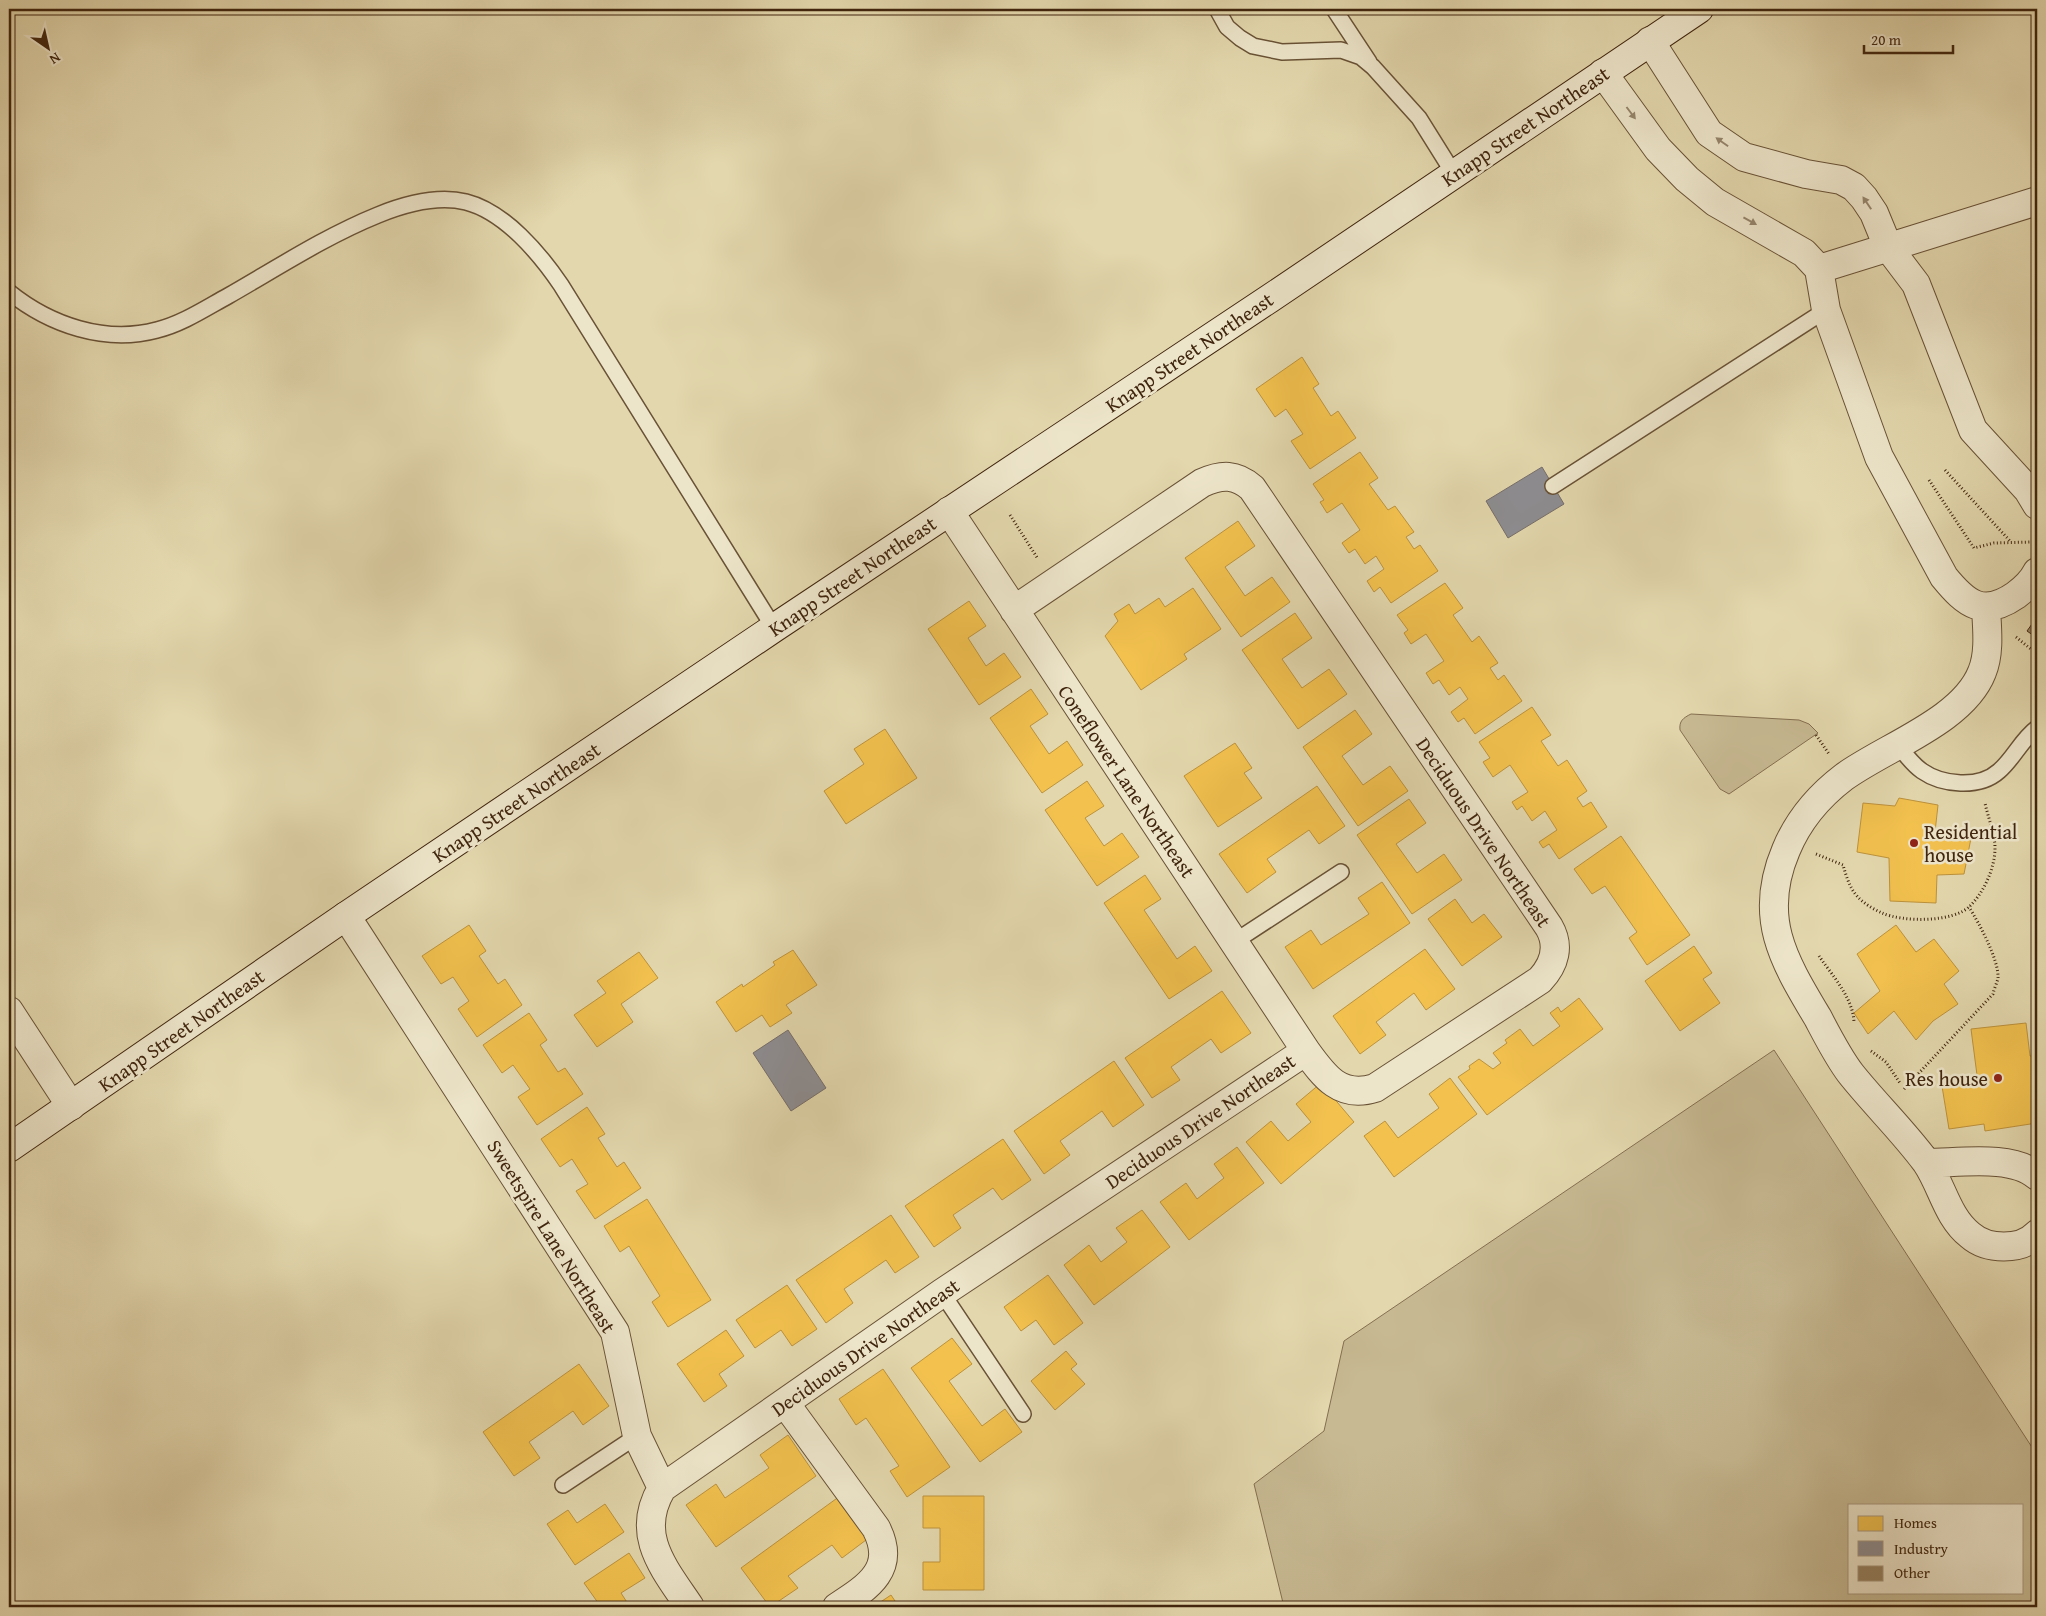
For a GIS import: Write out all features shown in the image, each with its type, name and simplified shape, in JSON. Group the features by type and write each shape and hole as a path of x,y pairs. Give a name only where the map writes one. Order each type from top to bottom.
{"street":[{"name":"Knapp Street Northeast","path":"9,1148 346,916 1699,9"},
{"path":"1650,41 1710,133 1744,157 1806,174 1841,180 1854,187 1864,198 1874,213 1888,247 1916,284 1973,430 2028,490 2037,506"},
{"path":"1603,73 1658,149 1687,179 1715,202 1804,253 1819,268 1826,310 1879,457 1944,577 1956,592 1970,604 1986,608 2006,601 2024,589 2037,572"},
{"path":"1819,268 2037,201"},
{"name":"Deciduous Drive Northeast","path":"662,1488 942,1293 1306,1050 1320,1070 1334,1084 1355,1091 1375,1088 1540,980 1546,973 1555,955 1554,936 1252,488 1239,478 1220,477 1202,483 1014,610"},
{"name":"Coneflower Lane Northeast","path":"948,512 1306,1050"},
{"path":"1986,608 1987,639 1983,670 1975,686 1962,701 1949,711 1845,777 1818,801 1799,824 1786,851 1775,881 1774,914 1778,942 1788,969 1850,1072 1927,1164 1953,1215 1970,1236 1990,1245 2013,1246 2033,1239 2037,1234"},
{"name":"Sweetspire Lane Northeast","path":"346,916 616,1332 637,1436 662,1488"},
{"path":"9,1011 71,1106"},
{"path":"1927,1164 1993,1162 2019,1165 2037,1176"},
{"path":"785,1403 882,1538 884,1548 883,1560 876,1578 864,1589 837,1607"},
{"path":"662,1488 656,1498 651,1517 651,1540 660,1562 690,1607"}],"lane":[{"path":"1217,9 1227,27 1253,46 1282,52 1341,50 1361,57 1373,67"},
{"path":"1334,9 1373,67 1419,118 1454,174"},
{"path":"9,292 37,312 73,327 94,332 117,334 157,330 195,314 348,228 394,209 438,200 468,202 481,208 516,233 547,265 774,628"},
{"path":"1552,486 1826,310"},
{"path":"1898,745 1907,757 1922,771 1942,780 1962,783 1980,781 1997,773 2010,761 2028,735 2037,728"},
{"path":"1234,942 1341,872"},
{"path":"942,1293 1023,1414"},
{"path":"563,1485 637,1436"}],"path":[{"path":"1946,470 2010,541"},
{"path":"1929,480 1974,548 1994,542 2037,542"},
{"path":"1010,515 1040,563"},
{"path":"2011,633 2037,654"},
{"path":"1811,852 1843,865 1856,896 1883,914 1927,919 1949,917 1969,907 1983,888 1992,870 1995,848 1980,781"},
{"path":"1904,1089 1993,994 1998,977 1994,961 1980,924 1969,907"},
{"path":"1818,956 1850,1002 1854,1013 1854,1026"},
{"path":"1865,1047 1886,1062 1904,1089 1907,1098"}],"shaded area":[{"path":"1691,714 1799,720 1809,724 1818,733 1729,794 1720,789 1680,730 1682,720"},
{"path":"1774,1050 2037,1455 2037,1607 1284,1607 1254,1484 1324,1431 1344,1341"}],"building: Homes":[{"path":"1302,357 1319,384 1313,388 1331,416 1338,411 1356,438 1310,469 1291,441 1303,434 1286,409 1275,417 1256,389"},
{"path":"1360,452 1378,478 1369,484 1388,510 1395,506 1414,532 1406,537 1414,549 1420,545 1438,571 1391,603 1380,587 1374,592 1367,581 1384,569 1376,556 1365,564 1355,549 1349,553 1342,543 1360,530 1342,503 1327,513 1320,502 1324,500 1313,484"},
{"path":"1238,521 1255,546 1225,567 1245,596 1272,577 1290,602 1241,637 1185,558"},
{"path":"1445,583 1463,608 1453,615 1472,642 1479,636 1498,663 1490,668 1498,680 1504,675 1522,701 1475,734 1464,718 1458,722 1451,712 1468,699 1460,687 1449,695 1439,680 1433,684 1426,673 1444,661 1426,634 1411,644 1404,633 1408,630 1397,615"},
{"path":"1193,588 1221,629 1184,654 1187,659 1141,690 1105,636 1118,621 1114,614 1129,604 1135,614 1159,598 1165,607"},
{"path":"969,601 986,626 968,638 986,666 1004,653 1021,677 979,705 928,629"},
{"path":"1295,613 1312,638 1282,659 1302,688 1329,669 1347,694 1298,729 1242,650"},
{"path":"1031,689 1048,714 1030,726 1049,754 1067,741 1083,765 1042,793 990,718"},
{"path":"1532,707 1551,735 1541,741 1558,766 1567,760 1587,791 1577,798 1583,807 1591,802 1607,827 1559,859 1549,844 1543,848 1539,842 1557,830 1545,811 1532,821 1522,806 1517,810 1512,802 1528,792 1510,765 1493,777 1483,762 1490,758 1479,742"},
{"path":"1355,710 1372,734 1342,756 1363,785 1390,766 1408,791 1358,826 1303,747"},
{"path":"885,729 917,778 846,824 824,791 864,764 854,749"},
{"path":"1235,743 1252,768 1244,773 1262,798 1218,827 1184,776"},
{"path":"1087,781 1104,806 1085,818 1104,846 1122,833 1139,857 1097,886 1045,810"},
{"path":"1317,786 1345,826 1319,844 1309,830 1267,859 1276,872 1247,893 1219,854"},
{"name":"Residential house","path":"1899,798 1938,805 1935,832 1972,833 1964,874 1937,875 1936,903 1890,901 1889,858 1857,852 1863,803 1895,806"},
{"path":"1409,799 1426,823 1396,844 1417,873 1444,854 1462,880 1412,914 1357,835"},
{"path":"1621,836 1690,935 1647,965 1629,938 1637,932 1605,886 1592,894 1574,869"},
{"path":"1145,875 1161,899 1144,910 1177,959 1195,946 1212,971 1169,999 1104,903"},
{"path":"1382,882 1410,923 1313,989 1285,947 1311,930 1321,945 1369,914 1358,898"},
{"path":"1455,899 1472,923 1484,914 1502,937 1462,966 1428,919"},
{"path":"469,925 486,951 479,956 498,984 505,979 522,1005 477,1037 458,1009 469,1001 453,977 441,984 422,956"},
{"path":"1896,925 1916,952 1934,939 1959,971 1944,984 1958,1004 1933,1021 1916,1040 1894,1011 1868,1034 1854,1013 1880,991 1857,954"},
{"path":"1694,946 1712,973 1703,979 1720,1003 1680,1031 1645,981"},
{"path":"1425,949 1455,989 1426,1010 1414,993 1376,1022 1386,1035 1360,1054 1333,1016"},
{"path":"793,950 817,985 786,1005 792,1013 770,1027 762,1015 736,1032 716,1002 742,984 743,987 775,965 773,962"},
{"path":"639,952 658,978 621,1004 633,1022 597,1047 574,1015 606,993 597,981"},
{"path":"1222,991 1251,1033 1221,1053 1211,1039 1171,1067 1180,1080 1152,1098 1125,1058"},
{"path":"1579,998 1603,1029 1487,1115 1458,1077 1470,1069 1469,1066 1479,1059 1493,1069 1501,1063 1493,1053 1507,1043 1505,1040 1520,1029 1533,1046 1560,1026 1550,1013 1558,1007 1561,1012"},
{"path":"529,1013 547,1040 540,1045 558,1072 565,1068 583,1094 537,1125 518,1097 530,1089 513,1065 502,1073 483,1045"},
{"name":"Res house","path":"2026,1023 2030,1056 2037,1056 2037,1123 1985,1131 1984,1124 1949,1129 1941,1080 1977,1075 1971,1029"},
{"path":"1114,1061 1144,1105 1113,1127 1102,1111 1060,1141 1070,1155 1044,1174 1014,1131"},
{"path":"1450,1078 1477,1114 1394,1177 1364,1136 1385,1121 1398,1138 1439,1108 1429,1094"},
{"path":"1321,1083 1354,1122 1281,1184 1246,1142 1271,1121 1288,1141 1311,1122 1296,1104"},
{"path":"587,1107 605,1134 598,1138 617,1167 624,1162 641,1188 595,1219 576,1191 588,1184 572,1159 560,1167 541,1139"},
{"path":"1003,1139 1031,1180 1002,1200 993,1188 953,1215 961,1228 934,1247 905,1206"},
{"path":"1237,1147 1264,1183 1189,1240 1160,1202 1186,1183 1197,1199 1224,1178 1214,1164"},
{"path":"647,1199 711,1300 668,1327 652,1302 660,1296 629,1246 620,1252 604,1226"},
{"path":"1142,1210 1170,1247 1094,1305 1064,1265 1089,1245 1101,1262 1127,1242 1116,1228"},
{"path":"891,1215 919,1257 895,1273 886,1260 844,1289 853,1303 826,1323 796,1280"},
{"path":"1048,1275 1083,1323 1054,1345 1036,1320 1021,1331 1004,1307"},
{"path":"787,1285 817,1329 792,1346 781,1330 755,1348 736,1320"},
{"path":"726,1330 744,1356 719,1374 727,1386 704,1402 677,1364"},
{"path":"952,1338 972,1364 949,1381 982,1426 1005,1409 1022,1432 980,1462 911,1368"},
{"path":"1066,1351 1077,1364 1071,1369 1085,1384 1055,1410 1031,1381"},
{"path":"579,1364 609,1406 583,1425 573,1411 529,1442 540,1458 514,1476 483,1432"},
{"path":"883,1369 950,1467 907,1497 890,1471 899,1466 866,1418 856,1425 839,1399"},
{"path":"788,1435 816,1476 716,1547 686,1505 716,1484 725,1498 769,1468 760,1455"},
{"path":"840,1496 870,1537 842,1558 832,1545 788,1576 798,1588 770,1607 741,1568"},
{"path":"923,1496 984,1496 984,1590 923,1590 923,1562 940,1562 940,1528 923,1528"},
{"path":"605,1504 624,1532 575,1565 547,1524 568,1510 577,1523"},
{"path":"629,1553 645,1578 621,1593 630,1607 601,1607 584,1583"},
{"path":"891,1595 899,1607 873,1607"}],"building: Industry":[{"path":"1542,467 1564,504 1508,538 1486,501"},
{"path":"788,1030 826,1088 791,1111 753,1053"}],"building: Other":[{"path":"2037,617 2037,638 2027,631"}],"place":[{"name":"Residential house","path":"1914,843"},
{"name":"Res house","path":"1998,1078"}]}
